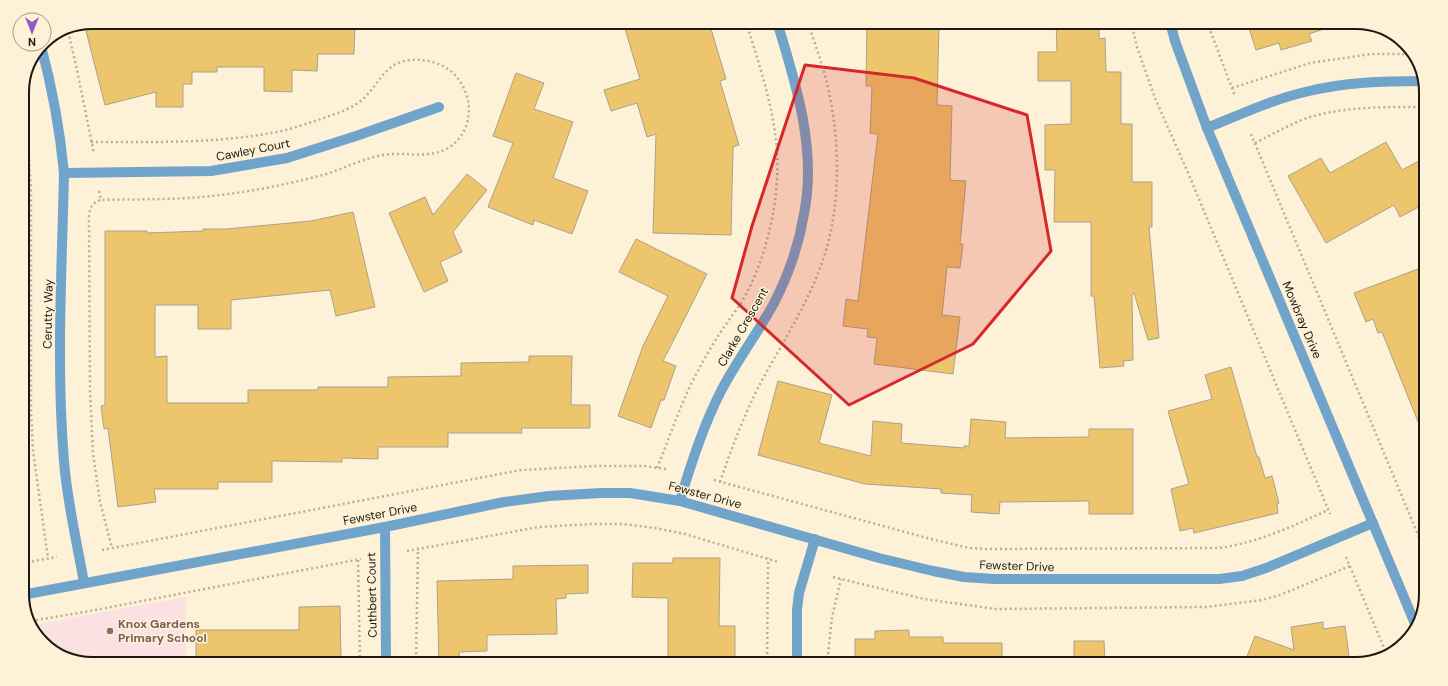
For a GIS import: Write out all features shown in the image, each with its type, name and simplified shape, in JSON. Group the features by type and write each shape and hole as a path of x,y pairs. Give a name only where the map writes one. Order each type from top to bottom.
{"street":[{"name":"Clarke Crescent","path":"680,501 691,464 708,417 734,367 775,302 798,242 805,213 807,154 804,123 779,29"},
{"name":"Mowbray Drive","path":"1172,29 1207,128 1413,620"},
{"name":"Cerutty Way","path":"43,53 62,150 64,173 60,363 62,430 68,490 84,583"},
{"path":"1207,128 1277,100 1304,92 1358,83 1418,81"},
{"name":"Cawley Court","path":"64,173 211,171 286,158 356,136 439,107"},
{"name":"Fewster Drive","path":"29,594 504,502 549,496 601,493 630,493 680,501 933,572 964,577 1002,580 1193,580 1242,576 1266,568 1373,523"},
{"name":"Cuthbert Court","path":"385,526 386,657"},
{"path":"797,657 797,610 799,593 815,540"}],"path":[{"path":"658,468 683,402 699,368 711,346 744,298 761,259 772,224 776,183 777,152 775,133 768,94 748,29"},
{"path":"1133,29 1137,47 1155,98 1189,175 1330,514"},
{"path":"1209,29 1236,97"},
{"path":"69,33 94,156"},
{"path":"1232,88 1310,63 1371,54 1406,54"},
{"path":"1255,143 1305,119 1340,111 1376,107 1419,107"},
{"path":"1251,134 1419,537"},
{"path":"29,161 31,190 31,410 34,451 48,558"},
{"path":"98,185 101,200 94,203 90,208 89,216 91,425 93,454 100,502 112,548"},
{"path":"102,550 521,470 595,466 644,466 666,469"},
{"path":"714,480 931,540 969,548 986,549 1218,548 1234,546 1273,534 1328,510"},
{"path":"407,551 539,527 623,524 685,534 778,562"},
{"path":"416,657 418,549"},
{"path":"29,562 57,557"},
{"path":"1346,557 1385,650"},
{"path":"768,558 768,657"},
{"path":"35,620 360,559 360,657"},
{"path":"828,657 832,617 842,579"}],"highlighted area":[{"path":"805,65 914,78 1027,115 1051,251 973,344 849,405 732,298 752,226"}],"shaded area":[{"name":"Knox Gardens Primary School","path":"186,597 186,657 80,656 60,649 47,639 36,624"}],"building":[{"path":"355,29 354,54 318,54 317,71 292,70 292,92 264,91 264,67 217,67 217,72 192,72 192,84 183,84 183,107 156,107 156,92 105,105 86,30"},
{"path":"625,29 711,29 726,79 720,81 739,145 733,147 731,235 653,233 656,134 647,137 637,103 611,111 604,90 640,79"},
{"path":"867,29 939,29 937,105 952,106 950,180 966,181 960,244 963,244 960,268 947,267 942,315 960,317 953,374 874,364 877,338 867,337 868,329 843,326 846,299 858,301 878,134 870,133 872,86 866,86"},
{"path":"1056,29 1099,29 1099,39 1105,38 1106,72 1121,72 1121,124 1132,124 1132,182 1152,182 1152,227 1149,227 1159,338 1148,340 1134,293 1132,294 1133,360 1123,361 1124,366 1100,368 1094,296 1091,296 1091,222 1054,222 1055,170 1045,170 1045,125 1071,124 1071,81 1038,81 1038,52 1057,52"},
{"path":"1249,29 1324,29 1309,34 1312,41 1281,50 1279,43 1256,50"},
{"path":"516,73 544,83 534,109 573,122 553,178 588,191 572,234 534,220 533,225 488,207 513,143 493,136"},
{"path":"1386,142 1402,170 1419,161 1419,207 1400,217 1394,205 1326,243 1288,176 1321,158 1330,173"},
{"path":"467,174 487,190 453,232 462,252 440,262 448,281 424,292 389,213 425,197 433,215"},
{"path":"353,212 375,307 336,316 330,290 231,300 231,329 198,329 198,305 155,305 155,357 167,356 167,403 248,403 248,390 318,390 318,387 388,387 388,377 461,376 461,363 529,362 529,356 572,356 571,405 590,405 590,428 521,428 522,433 448,433 448,447 378,447 378,459 342,458 342,462 272,461 272,482 218,482 218,489 154,489 156,502 118,507 108,428 104,429 101,406 105,405 105,231 147,231 147,233 203,231 203,229 226,229 311,221"},
{"path":"636,239 707,274 663,361 676,366 664,400 661,400 651,428 618,416 643,346 668,296 619,272"},
{"path":"1419,269 1419,424 1382,332 1378,333 1373,319 1366,322 1354,293"},
{"path":"1231,367 1257,457 1259,457 1265,478 1272,476 1279,503 1277,504 1278,513 1194,533 1193,528 1180,531 1171,489 1189,484 1168,411 1212,399 1205,375"},
{"path":"778,381 832,395 819,443 871,456 873,421 902,424 901,443 964,448 964,446 969,446 971,419 1006,422 1005,438 1089,437 1089,429 1133,429 1133,514 1089,514 1089,501 1000,502 999,514 971,512 972,495 941,493 941,489 865,484 758,455"},
{"path":"673,558 720,558 719,626 735,626 735,657 668,657 668,598 632,597 633,563 673,563"},
{"path":"588,565 588,593 566,594 566,598 556,599 557,634 487,635 487,651 459,652 459,657 439,657 437,581 513,579 513,566"},
{"path":"340,606 341,657 196,657 196,630 299,630 299,607"},
{"path":"1323,622 1323,629 1345,626 1349,657 1247,657 1255,636 1294,650 1291,627"},
{"path":"909,630 909,637 943,637 943,643 1002,643 1002,657 855,657 855,639 875,639 875,631"},
{"path":"1074,641 1104,641 1105,657 1074,657"}],"place":[{"name":"Knox Gardens Primary School","path":"110,631"}]}
